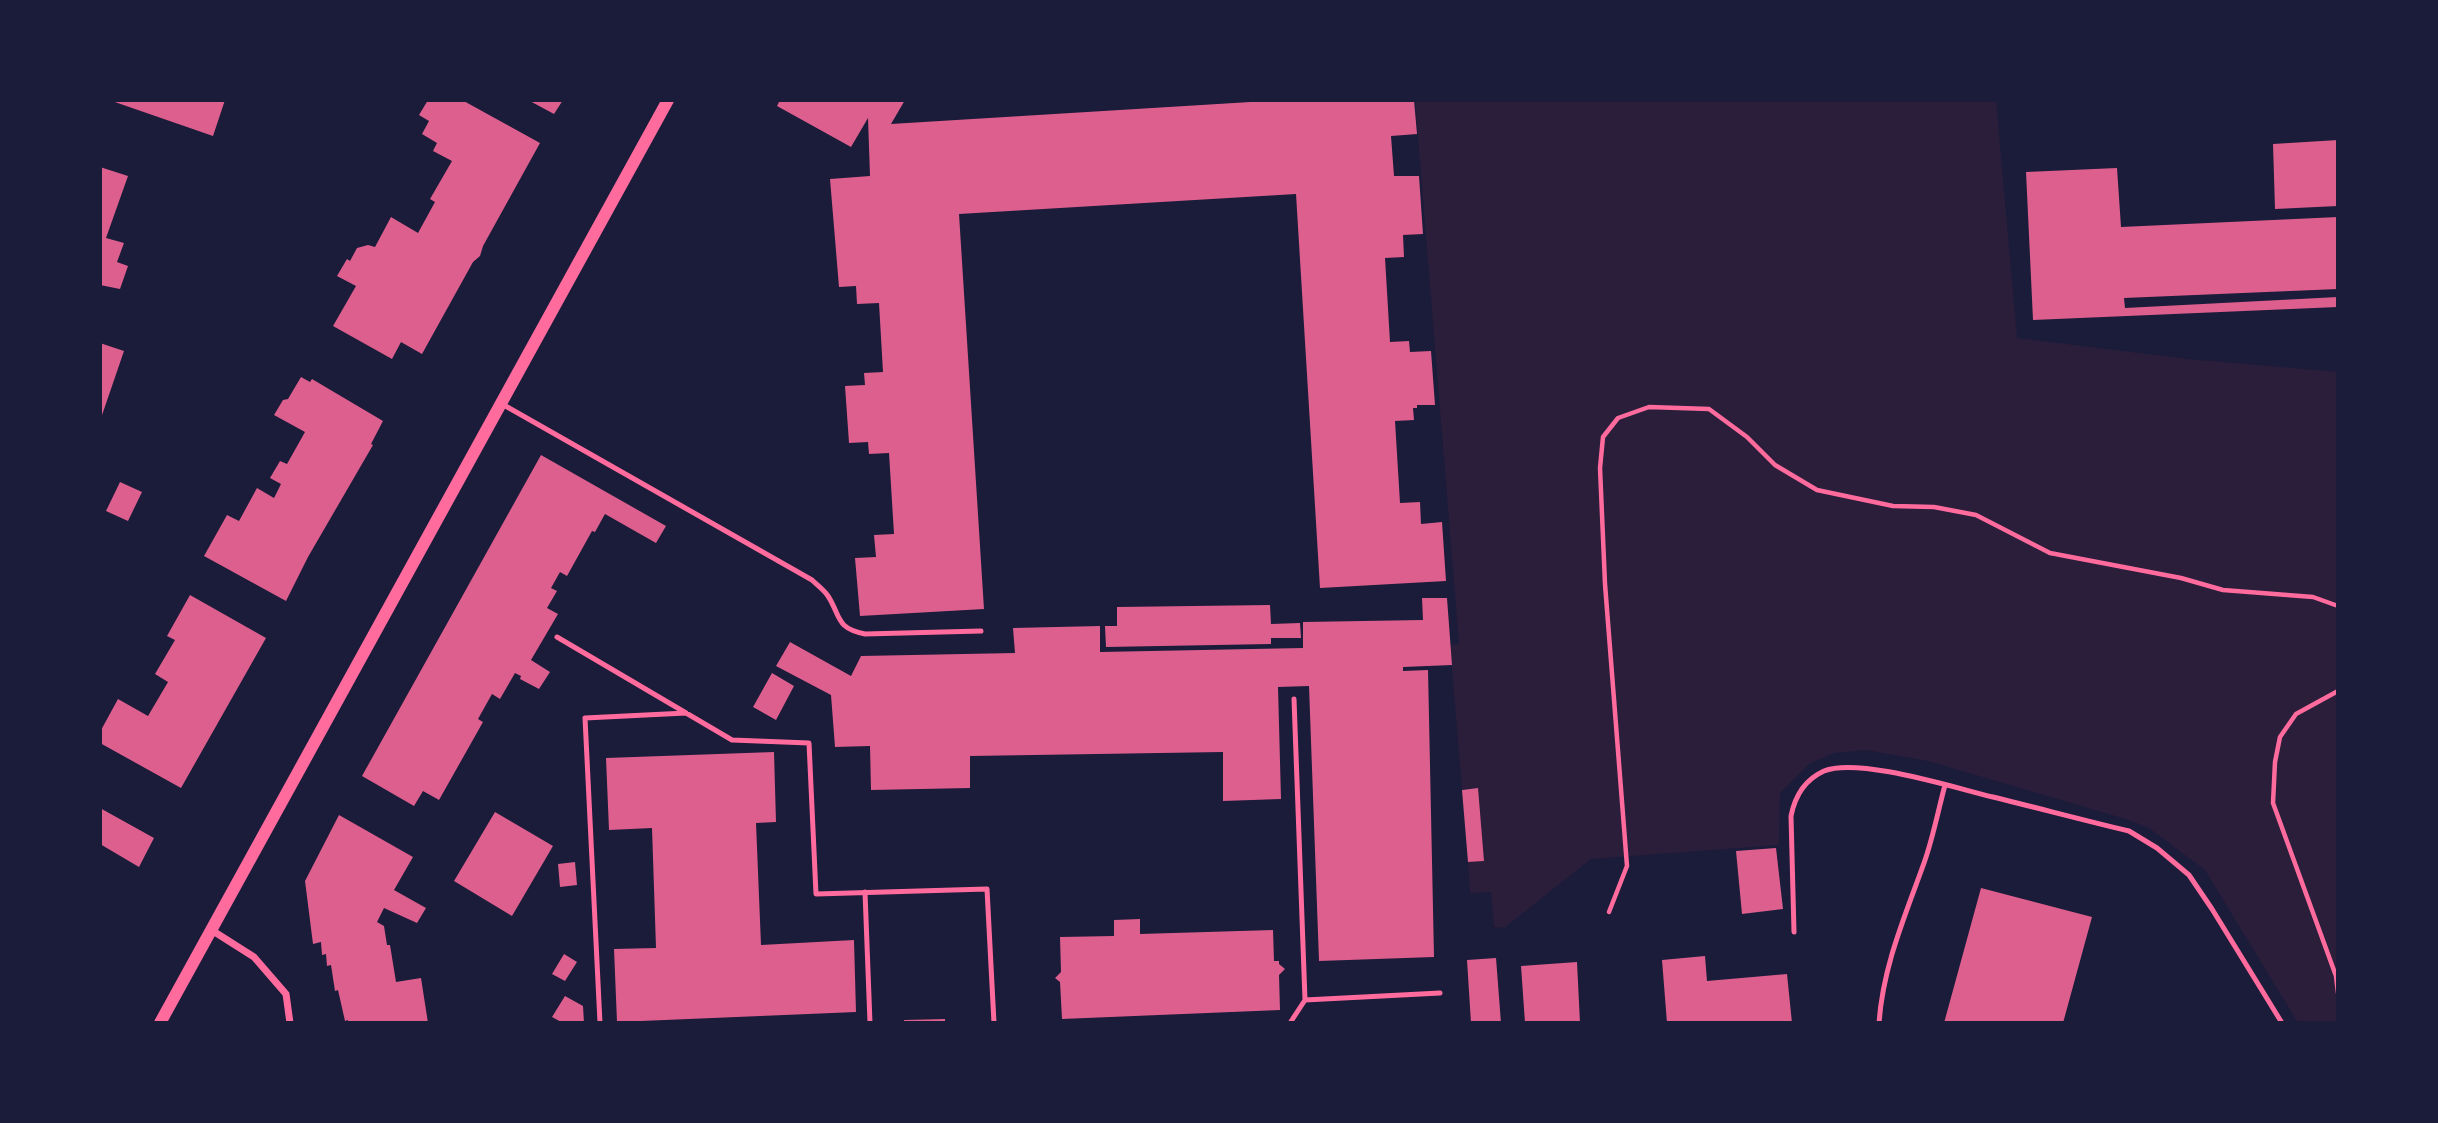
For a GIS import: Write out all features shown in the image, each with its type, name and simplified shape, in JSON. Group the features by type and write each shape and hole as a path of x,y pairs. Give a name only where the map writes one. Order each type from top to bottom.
{"street":[{"path":"160,1023 668,100"},
{"path":"213,931 254,957 286,994 290,1023"}],"lane":[{"path":"502,404 812,580 828,595 839,621 851,631 865,634 981,631"},
{"path":"557,638 732,740 809,743 816,894 987,888 994,1023"},
{"path":"1290,1023 1305,1000 1294,699"},
{"path":"600,1023 585,719 686,713"},
{"path":"1794,932 1791,816 1795,798 1807,782 1824,771 1839,767 1888,771 2129,831 2157,848 2189,874 2282,1023"},
{"path":"1879,1023 1886,974 1894,945 1925,860 1945,785"},
{"path":"865,892 870,1023"},
{"path":"1305,1000 1440,993"}],"path":[{"path":"1609,912 1627,866 1605,584 1600,468 1603,437 1618,418 1649,407 1709,409 1747,437 1775,465 1817,490 1893,506 1934,507 1976,515 2050,553 2169,576 2223,590 2313,597 2338,606"},
{"path":"2338,691 2296,714 2280,737 2275,762 2273,803 2336,976 2338,993"}],"shaded area":[{"path":"1415,100 1996,100 2017,338 2188,359 2338,372 2338,1023 2298,1023 2205,870 2149,828 1928,761 1866,750 1834,753 1809,764 1780,793 1779,845 1591,859 1504,928 1494,927 1491,892 1470,893 1468,862 1483,861 1477,788 1462,789 1450,645 1459,644"}],"building":[{"path":"109,100 225,100 213,136"},
{"path":"428,100 462,100 540,143 480,256 473,262 422,354 401,342 392,359 333,326 356,286 337,276 357,248 368,245 375,247 391,217 418,233 435,202 430,199 452,161 433,151 437,143 422,134 429,121 419,115"},
{"path":"528,100 563,100 554,114"},
{"path":"780,100 905,100 891,124 1283,100 1414,100 1417,134 1391,136 1394,176 1419,176 1423,234 1403,235 1404,257 1385,258 1390,342 1409,341 1410,352 1431,351 1435,405 1417,405 1417,408 1413,408 1414,420 1395,421 1400,503 1420,502 1421,524 1442,522 1446,581 1320,588 1296,194 959,214 984,609 860,616 855,558 876,557 874,535 894,534 889,453 869,454 868,442 849,443 845,386 865,385 864,373 883,372 879,303 857,304 856,286 839,287 830,179 870,176 868,118 851,147 777,106"},
{"path":"2338,140 2338,206 2275,209 2273,144"},
{"path":"100,167 128,176 106,238 124,243 117,262 128,266 120,289 100,285"},
{"path":"2117,168 2121,227 2338,217 2338,289 2124,298 2125,308 2338,297 2338,307 2033,320 2026,172"},
{"path":"100,343 124,351 100,421"},
{"path":"301,377 310,382 312,379 383,421 371,444 373,445 308,557 286,601 204,556 227,515 239,521 257,488 274,498 281,484 270,478 280,461 287,464 305,432 274,415 283,400 288,399"},
{"path":"541,455 666,526 656,543 605,514 595,532 592,531 567,576 560,572 551,588 557,591 547,608 558,614 531,660 550,672 539,689 520,679 521,676 515,673 500,699 492,694 478,719 483,722 439,800 423,791 414,806 362,776"},
{"path":"120,482 142,492 128,521 106,511"},
{"path":"190,595 266,638 181,788 100,743 100,732 118,699 148,716 168,682 155,674 175,640 167,636"},
{"path":"1422,598 1447,598 1452,665 1403,667 1403,671 1428,670 1434,957 1319,961 1309,686 1278,687 1281,799 1223,801 1223,752 970,756 970,788 871,790 870,746 835,747 831,695 776,666 790,642 851,676 861,656 1015,653 1013,628 1100,626 1100,652 1303,648 1303,622 1423,620"},
{"path":"1270,605 1271,624 1300,623 1301,638 1271,638 1271,644 1106,647 1105,626 1117,626 1117,607"},
{"path":"772,673 794,686 776,720 753,707"},
{"path":"774,752 776,822 756,823 761,945 854,940 856,1012 617,1022 614,949 656,948 652,828 609,830 606,758"},
{"path":"1478,788 1484,861 1468,862 1462,790"},
{"path":"100,808 154,838 139,867 100,844"},
{"path":"495,812 553,846 512,916 454,881"},
{"path":"339,815 413,857 394,890 426,908 417,923 384,908 377,922 384,926 396,982 421,978 428,1023 345,1021 338,990 335,991 331,965 327,966 326,954 322,955 321,942 313,944 305,881"},
{"path":"1776,848 1783,909 1742,914 1736,851"},
{"path":"575,862 577,885 560,887 558,864"},
{"path":"1981,888 2092,917 2063,1023 1944,1023"},
{"path":"1140,919 1140,934 1273,930 1274,961 1279,961 1285,969 1279,975 1280,1010 1062,1019 1060,982 1055,978 1061,972 1060,937 1114,936 1114,920"},
{"path":"564,954 577,962 565,981 552,974"},
{"path":"1705,956 1707,981 1787,974 1792,1023 1667,1023 1662,960"},
{"path":"1496,958 1501,1023 1471,1023 1467,960"},
{"path":"1577,962 1580,1023 1525,1023 1521,966"},
{"path":"565,996 583,1006 584,1023 563,1023 552,1017"},
{"path":"945,1019 945,1023 904,1023 904,1020"}]}
